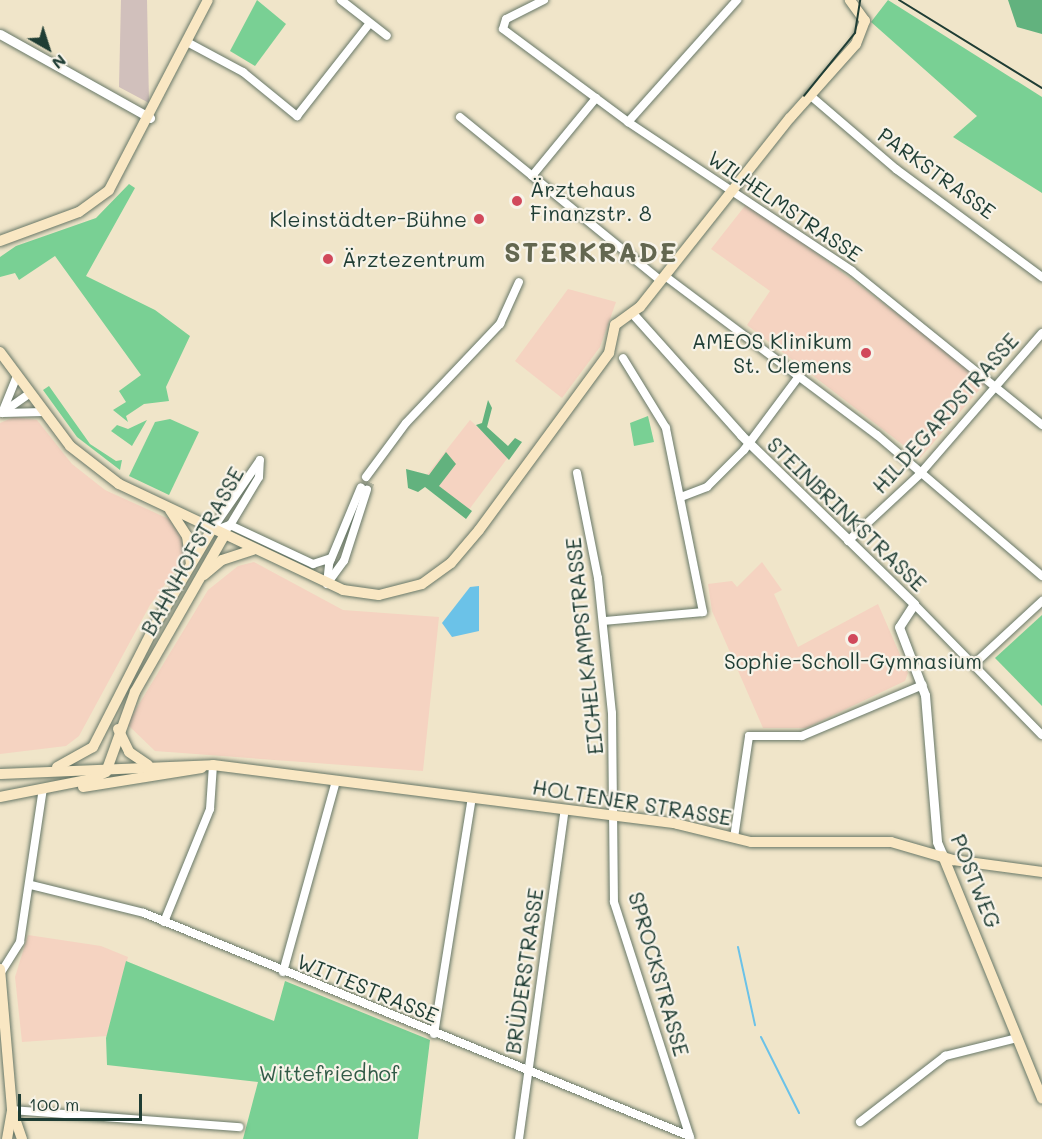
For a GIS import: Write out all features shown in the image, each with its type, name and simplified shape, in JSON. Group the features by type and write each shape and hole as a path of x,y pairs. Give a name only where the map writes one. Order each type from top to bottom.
{"main road":[{"path":"0,242 79,212 101,198 124,170 208,0"},
{"path":"0,352 70,446 106,477 211,531 327,584 361,594 389,594 426,582 451,563 609,353 615,325 633,314 663,279 862,35 863,15 850,0"},
{"path":"168,507 186,536 191,564"},
{"name":"BAHNHOFSTRASSE","path":"93,747 211,531"},
{"name":"BAHNHOFSTRASSE","path":"105,768 118,729 224,536"},
{"path":"198,581 222,560 253,550"},
{"path":"118,729 129,752 148,765"},
{"path":"53,768 93,747 105,768 120,782"},
{"name":"HOLTENER STRASSE","path":"0,774 53,768 213,765 616,816 778,844 882,841 943,856 1042,872"},
{"name":"HOLTENER STRASSE","path":"3,798 60,786 120,782 213,765"},
{"name":"HOLTENER STRASSE","path":"60,786 105,768"},
{"name":"POSTWEG","path":"943,856 1042,1099"},
{"path":"0,971 12,1110 22,1139"},
{"path":"7,1139 12,1110"}],"street":[{"path":"341,0 387,36"},
{"name":"WILHELMSTRASSE","path":"544,0 502,27 628,122 852,271 1042,424"},
{"path":"628,122 737,0"},
{"path":"187,42 243,72 297,116 370,23"},
{"path":"0,34 150,118"},
{"name":"PARKSTRASSE","path":"812,97 896,169 1042,277"},
{"path":"532,176 596,98"},
{"path":"460,117 663,279 800,375 923,471 1042,576"},
{"path":"369,478 382,456 500,324 519,282"},
{"name":"STEINBRINKSTRASSE","path":"633,314 749,443 914,604 1042,735"},
{"name":"HILDEGARDSTRASSE","path":"848,541 923,471 1042,333"},
{"path":"604,621 703,612 665,425 623,358"},
{"path":"681,497 706,487 749,443 800,375"},
{"path":"1,413 17,376"},
{"path":"1,413 30,393"},
{"path":"1,413 44,412"},
{"name":"BAHNHOFSTRASSE","path":"211,531 260,460 260,477 224,536"},
{"name":"EICHELKAMPSTRASSE","path":"577,472 604,621 616,816"},
{"path":"364,488 344,561 327,584 328,560 364,488"},
{"path":"211,531 230,525 313,564 328,560"},
{"path":"974,664 1042,601"},
{"name":"POSTWEG","path":"914,604 899,627 923,685 937,842 943,856"},
{"path":"734,838 749,736 802,736 923,685"},
{"path":"164,922 210,809 213,765"},
{"path":"283,972 336,781"},
{"path":"0,971 18,951 31,885 43,789"},
{"path":"434,1034 472,797"},
{"name":"BRÜDERSTRASSE","path":"519,1139 565,809"},
{"name":"SPROCKSTRASSE","path":"616,816 614,902 690,1137"},
{"name":"WITTESTRASSE","path":"31,885 118,905 164,922 690,1137"},
{"path":"860,1122 928,1069 955,1052 1018,1038"},
{"path":"12,1110 239,1127"}],"shaded area":[{"path":"121,0 147,0 149,103 119,87"},
{"name":"AMEOS Klinikum St. Clemens","path":"748,202 987,381 920,458 747,325 770,291 711,249"},
{"path":"568,289 616,302 600,347 562,398 515,361"},
{"path":"14,417 37,420 72,464 105,490 169,519 181,537 185,557 150,605 79,736 66,746 0,754 0,423"},
{"path":"470,420 509,456 468,511 426,476"},
{"path":"254,562 343,610 439,617 423,771 155,751 127,724 208,590 238,566"},
{"name":"Sophie-Scholl-Gymnasium","path":"762,562 782,590 774,594 798,647 878,604 908,673 905,681 806,728 763,728 712,611 708,584 732,581 737,587"},
{"path":"28,935 101,946 128,957 107,1036 22,1042 15,977"}],"green space":[{"path":"257,0 286,24 255,66 230,51"},
{"path":"888,0 1042,97 1042,193 953,137 977,116 871,22"},
{"path":"1008,0 1042,0 1042,34 1017,27"},
{"path":"129,184 135,188 86,276 155,310 190,336 166,387 169,401 144,404 126,416 128,422 113,410 126,402 119,391 141,375 55,256 19,280 15,273 0,277 0,257 16,246 96,218"},
{"path":"49,386 90,444 116,461 122,460 120,470 77,437 43,390"},
{"path":"488,400 492,408 487,427 508,446 515,438 522,442 509,460 476,425 482,423"},
{"path":"648,416 654,442 634,446 630,423"},
{"path":"170,419 199,432 169,495 129,476 155,422"},
{"path":"147,420 132,446 111,431 117,425 128,429"},
{"path":"446,452 456,464 439,486 472,511 466,519 425,487 418,492 408,488 406,469 429,475"},
{"path":"1042,615 1042,706 995,658"},
{"name":"Wittefriedhof","path":"126,961 274,1021 285,981 430,1040 418,1139 243,1139 258,1082 107,1065 106,1038"}],"water":[{"path":"479,586 479,631 452,637 442,623 470,587"}],"waterway":[{"path":"738,947 755,1025"},
{"path":"761,1037 799,1113"}],"tunnel":[{"path":"367,490 372,480"}],"tram line":[{"path":"804,96 855,33 860,0"}],"railway":[{"path":"899,0 1042,88"}],"place":[{"name":"Ärztehaus Finanzstr. 8","path":"517,201"},
{"name":"Kleinstädter-Bühne","path":"479,219"},
{"name":"Ärztezentrum","path":"328,259"},
{"name":"AMEOS Klinikum St. Clemens","path":"866,353"},
{"name":"Sophie-Scholl-Gymnasium","path":"853,639"}],"district":[{"name":"STERKRADE","path":"591,252"}]}
